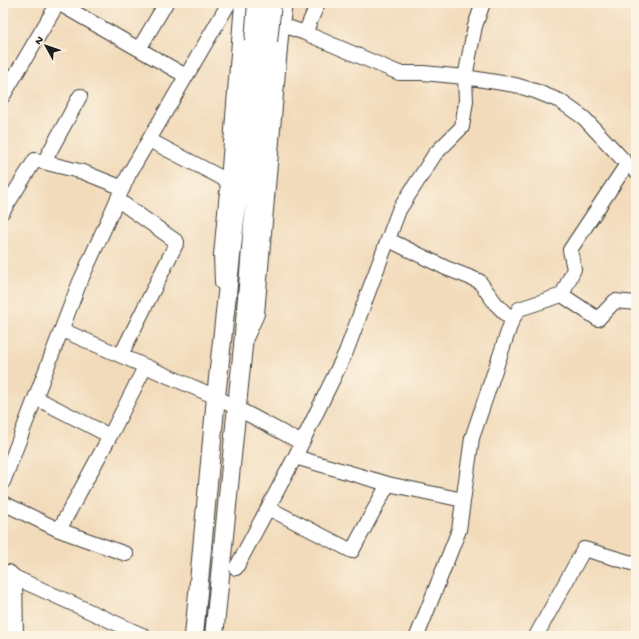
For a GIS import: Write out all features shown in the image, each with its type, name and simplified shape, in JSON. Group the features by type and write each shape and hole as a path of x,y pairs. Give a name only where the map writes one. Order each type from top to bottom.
{"main road":[{"path":"6,573 12,580 13,636"}],"street":[{"path":"3,96 58,3 186,76"},
{"path":"139,49 166,3"},
{"path":"3,482 79,284 129,174 229,3"},
{"path":"224,335 221,256 242,3 282,25 399,73 423,73 465,77 515,85 560,101 584,118 632,167 570,250 574,269 562,295 519,309 512,320 472,438 459,530 417,636"},
{"path":"214,636 243,346 261,41 257,3"},
{"path":"194,636 216,397 261,41 272,3"},
{"path":"243,346 257,314 285,3"},
{"path":"304,33 318,3"},
{"path":"236,568 295,457 346,352 399,210 434,154 462,127 466,101 465,77 475,26 483,3"},
{"path":"44,162 80,96"},
{"path":"149,140 228,181"},
{"path":"3,211 34,160 83,172 120,194 177,242 121,355"},
{"path":"389,240 446,268 479,281 496,304 512,320"},
{"path":"562,295 598,319 615,301 636,303"},
{"path":"62,330 216,397 302,443"},
{"path":"59,530 110,436 145,367"},
{"path":"36,398 110,436"},
{"path":"295,457 388,484 463,500"},
{"path":"268,508 352,551 388,484"},
{"path":"3,503 59,530 126,554"},
{"path":"536,636 584,549 636,564"},
{"path":"636,561 634,571 636,574"},
{"path":"6,573 144,636"}],"railway":[{"path":"632,3 636,4"}]}
